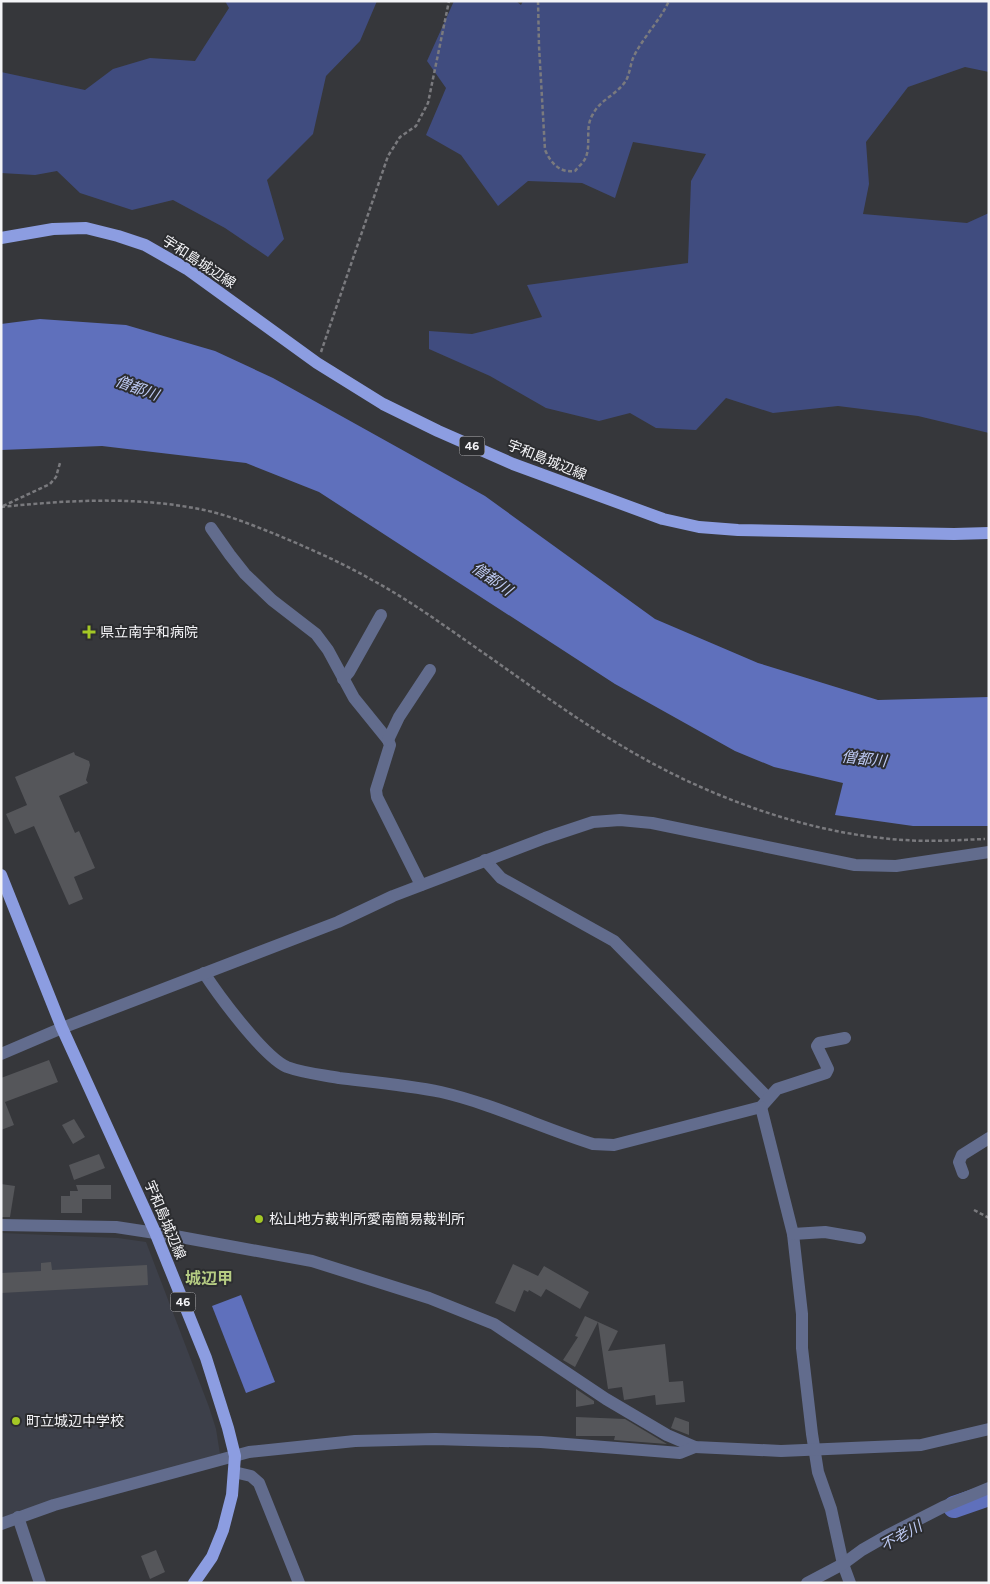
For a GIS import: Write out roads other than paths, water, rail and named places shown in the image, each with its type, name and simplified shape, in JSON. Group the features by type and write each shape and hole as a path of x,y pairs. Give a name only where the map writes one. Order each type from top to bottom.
{"main road":[{"name":"宇和島城辺線","path":"1,238 52,229 86,228 145,245 186,269 317,363 383,404 512,464 663,519 699,527 738,530 989,533"},
{"name":"宇和島城辺線","path":"1,875 62,1028 155,1232 206,1358 235,1456 232,1495 223,1530 212,1557 194,1583"}],"street":[{"path":"211,528 245,574 272,600 316,634 328,650 354,698 388,740 390,745 376,790 421,885"},
{"path":"344,678 381,615"},
{"path":"388,740 399,717 430,670"},
{"path":"1,1054 62,1028 338,922 421,885 593,822 620,820 652,823 855,865 896,866 989,852"},
{"path":"485,860 501,878 614,941 764,1103 793,1234 802,1314 802,1348 818,1472 831,1509 843,1564 850,1583"},
{"path":"204,973 215,990 259,1043 272,1057 287,1067 321,1075 439,1092 466,1098 593,1144 614,1145 764,1103 777,1089 826,1073 828,1069 816,1046 819,1043 845,1038"},
{"path":"963,1173 959,1162 962,1155 989,1138"},
{"path":"1,1225 116,1227 273,1252 312,1261 468,1312 494,1324 629,1412 667,1435 695,1448"},
{"path":"793,1234 825,1232 860,1238"},
{"path":"1,1524 54,1505 249,1452 355,1442 426,1440 541,1442 680,1453 695,1448 781,1451 815,1450 921,1445 989,1429"},
{"path":"234,1472 251,1476 259,1483 299,1583"},
{"path":"807,1583 843,1564 862,1550 890,1534 943,1507 989,1488"},
{"path":"18,1517 40,1583"}],"water":[{"name":"僧都川","path":"40,319 126,325 215,351 273,378 485,496 655,619 758,663 878,700 989,697 989,826 913,826 835,815 843,783 774,767 735,751 615,684 319,492 246,463 102,446 1,450 1,324"},
{"path":"241,1295 275,1382 246,1393 212,1306"}],"waterway":[{"name":"不老川","path":"954,1507 989,1495"}],"place":[{"name":"県立南宇和病院","path":"89,632"},
{"name":"松山地方裁判所愛南簡易裁判所","path":"259,1219"},
{"name":"町立城辺中学校","path":"16,1421"}],"district":[{"name":"城辺甲","path":"209,1278"}]}
